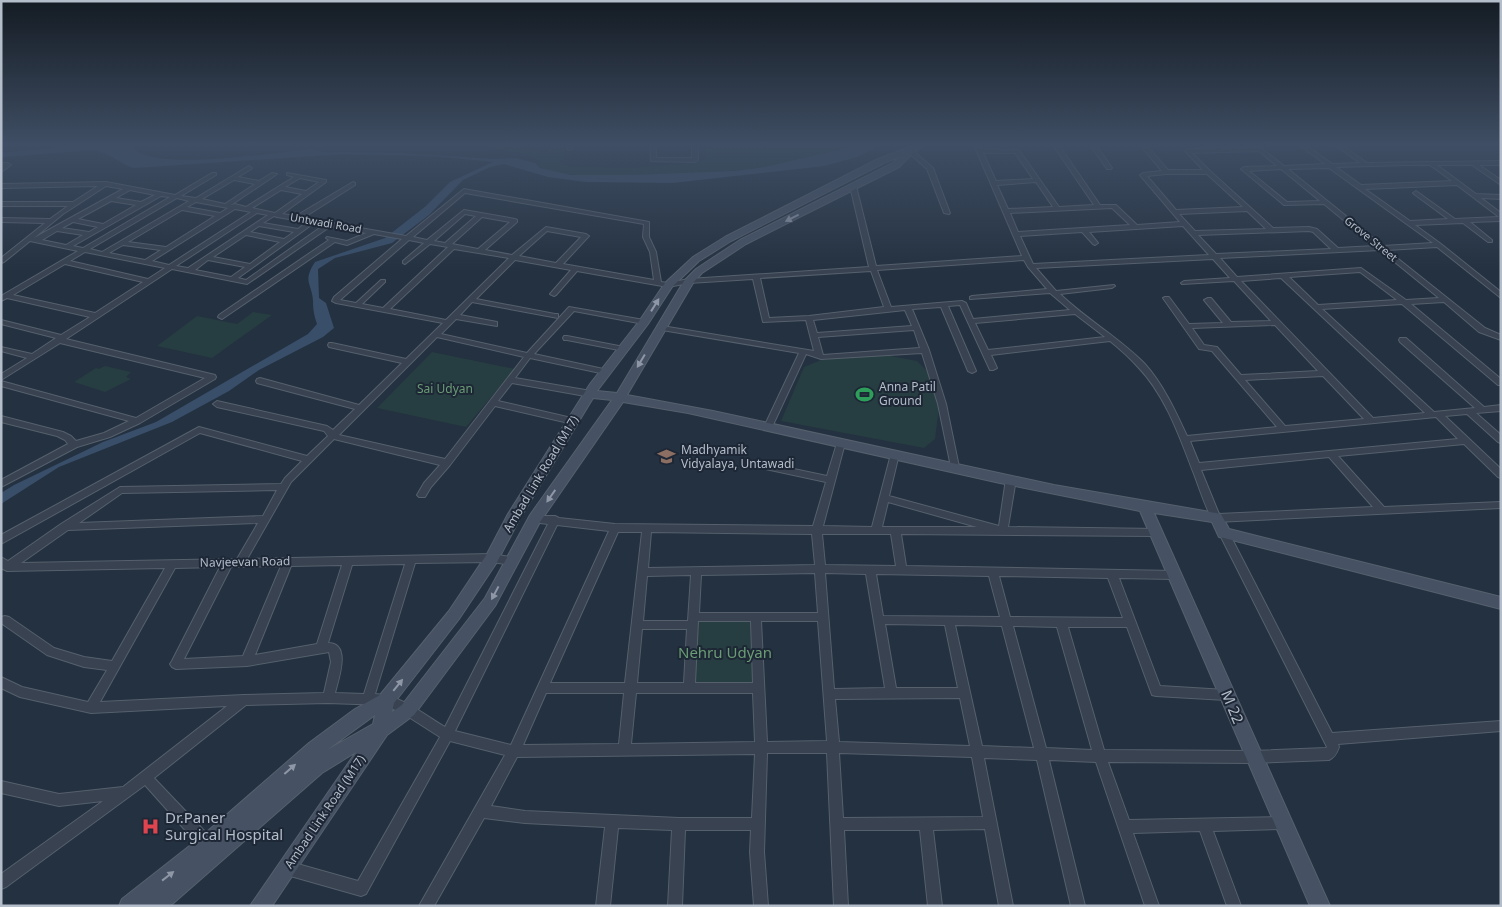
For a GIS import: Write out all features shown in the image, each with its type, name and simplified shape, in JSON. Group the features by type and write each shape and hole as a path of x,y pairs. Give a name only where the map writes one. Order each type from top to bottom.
{"main road":[{"name":"Ambad Link Road (M17)","path":"260,906 381,729 377,699 454,615 492,558 512,518 573,420 605,372 644,322 663,284 696,259 728,239 829,187"},
{"path":"129,906 212,849 316,767 340,751 381,729 408,710 490,602 535,519 620,396 689,281 699,271 743,242 850,187"},
{"path":"591,394 620,396 1145,508 1216,518 1224,534 1501,603"},
{"name":"M 22","path":"1145,508 1320,906"},
{"path":"155,906 296,764 377,699"}],"street":[{"path":"2,262 28,239 101,187"},
{"name":"Untwadi Road","path":"125,187 408,237"},
{"path":"4,297 193,187"},
{"path":"103,254 217,187"},
{"path":"227,205 254,187"},
{"path":"188,271 315,187"},
{"path":"298,218 348,187"},
{"path":"853,187 873,268 888,309"},
{"path":"937,187 947,213"},
{"path":"996,187 1030,266 1053,292 1143,366 1164,399 1184,439 1216,518 1501,505"},
{"path":"1042,187 1057,208"},
{"path":"1085,187 1098,206"},
{"path":"1153,187 1184,224 1275,323 1370,420"},
{"path":"1225,187 1271,230"},
{"path":"1266,187 1286,204 1326,202"},
{"name":"Grove Street","path":"1307,187 1482,330 1501,338"},
{"path":"1360,187 1439,245 1501,296"},
{"path":"1464,187 1501,217"},
{"path":"35,241 129,188"},
{"path":"248,209 280,188 307,193"},
{"path":"494,324 386,310 336,301 336,298 464,191 648,223 646,238 653,252 663,284"},
{"path":"1416,193 1455,222"},
{"path":"68,247 160,194"},
{"path":"1475,196 1501,197"},
{"path":"111,199 142,204"},
{"path":"1,204 76,204"},
{"path":"147,262 235,206"},
{"path":"1007,211 1098,206 1116,207 1143,236"},
{"path":"180,208 221,215"},
{"path":"1174,212 1248,209"},
{"path":"1,378 256,211"},
{"path":"405,262 464,212 515,221 480,251"},
{"path":"122,215 140,219"},
{"path":"386,310 481,215"},
{"path":"1410,223 1455,222 1501,217"},
{"path":"1,220 52,221"},
{"path":"73,220 103,226"},
{"path":"233,280 313,221"},
{"path":"1465,221 1490,241"},
{"path":"257,224 299,231"},
{"path":"28,239 247,282 330,224"},
{"path":"1016,234 1184,224"},
{"path":"43,228 89,234"},
{"path":"241,561 285,487 309,460 514,257 546,229 586,236 558,265"},
{"path":"1193,233 1312,229 1335,248"},
{"path":"1084,230 1095,243"},
{"path":"316,234 347,243 374,232"},
{"path":"244,233 286,241"},
{"path":"408,237 663,284 1026,258"},
{"path":"222,317 334,239"},
{"path":"122,243 167,249"},
{"path":"1030,266 1335,248 1439,245"},
{"path":"207,258 251,266"},
{"path":"66,262 150,281"},
{"path":"554,294 576,268"},
{"path":"1184,283 1361,270 1405,303 1501,383"},
{"path":"1282,275 1466,441 1501,475"},
{"path":"756,276 766,320 809,318 962,303 994,368"},
{"path":"357,305 383,281"},
{"path":"972,298 1112,286"},
{"path":"4,297 96,316"},
{"path":"1167,298 1202,347 1214,349 1282,428"},
{"path":"471,300 555,316"},
{"path":"1208,300 1228,325"},
{"path":"1316,307 1446,300"},
{"path":"943,304 972,371"},
{"path":"908,307 925,350 942,404 955,467"},
{"path":"422,495 426,485 447,463 512,380 528,356 572,309 644,322"},
{"path":"970,321 1077,312"},
{"path":"809,318 819,356"},
{"path":"1,322 61,339 212,376 137,421 100,438 74,444 1,484"},
{"path":"1188,326 1275,323"},
{"path":"662,328 804,351 821,357 925,350"},
{"path":"814,335 917,328"},
{"path":"436,335 605,372"},
{"path":"567,338 624,350"},
{"path":"986,353 1111,339"},
{"path":"1403,340 1481,409"},
{"path":"332,345 408,362"},
{"path":"1,349 33,357"},
{"path":"768,427 804,351"},
{"path":"1239,378 1324,373"},
{"path":"512,380 591,394"},
{"path":"260,381 362,408"},
{"path":"1,383 137,421"},
{"path":"494,403 573,420"},
{"path":"217,404 327,429 333,436 447,463"},
{"path":"1184,439 1501,408"},
{"path":"1469,411 1501,440"},
{"path":"1,419 60,434 74,444"},
{"path":"1,540 199,430 309,460"},
{"path":"1195,467 1466,441"},
{"path":"841,442 817,530 833,747 842,906"},
{"path":"876,530 895,454"},
{"path":"1331,454 1381,510"},
{"path":"751,463 831,480"},
{"path":"1003,531 1011,479"},
{"path":"4,564 120,490 285,487"},
{"path":"884,498 1003,531"},
{"path":"63,527 266,519"},
{"path":"535,519 615,528 1156,532"},
{"path":"287,868 361,889 447,735 554,520"},
{"path":"426,906 514,751 615,528"},
{"path":"624,750 647,528"},
{"path":"895,530 902,571"},
{"path":"1,682 20,692 91,708 244,700 377,699 408,710 447,735 514,751 833,747 1100,756 1253,757 1324,756 1329,754 1333,747 1224,534"},
{"name":"Navjeevan Road","path":"4,564 492,558 512,561"},
{"path":"377,699 411,559"},
{"path":"321,648 348,560"},
{"path":"247,661 288,561"},
{"path":"228,562 176,664 247,661 331,647 335,651 337,662 328,698"},
{"path":"91,708 173,563"},
{"path":"642,572 820,569 1174,575"},
{"path":"870,570 891,693"},
{"path":"689,688 696,572"},
{"path":"993,572 1042,754 1078,906"},
{"path":"1112,574 1156,691 1226,695"},
{"path":"637,625 756,617 824,617"},
{"path":"756,617 761,748 757,852 761,906"},
{"path":"5,620 51,652 84,662 115,666"},
{"path":"879,620 1130,623"},
{"path":"949,621 977,752 1006,906"},
{"path":"1061,622 1100,756 1152,906"},
{"path":"542,688 759,688"},
{"path":"829,694 964,692"},
{"path":"1,882 125,793 244,700"},
{"path":"1329,739 1501,726"},
{"path":"145,777 212,849"},
{"path":"1,787 59,800 125,793"},
{"path":"481,812 525,817 679,824 758,824"},
{"path":"603,906 612,821"},
{"path":"926,823 935,906"},
{"path":"837,824 990,823"},
{"path":"1125,827 1283,823"},
{"path":"675,906 679,824"},
{"path":"1204,825 1234,906"}],"green space":[{"path":"253,312 272,315 212,358 157,346 197,316 237,324"},
{"name":"Sai Udyan","path":"432,352 515,369 466,427 377,408"},
{"name":"Anna Patil Ground","path":"880,354 917,361 937,381 939,407 935,439 924,448 781,421 804,367 821,360"},
{"path":"105,366 131,372 126,377 131,379 105,392 74,382 96,368 99,369"},
{"name":"Nehru Udyan","path":"697,621 753,621 754,685 695,685"}],"water":[{"path":"445,187 456,187 429,215 392,243 335,258 318,269 319,298 326,303 334,328 323,337 259,370 229,391 172,422 59,467 1,504 1,493 14,485 103,442 156,422 308,334 317,324 308,278 315,262 385,238 426,206"}],"place":[{"name":"Anna Patil Ground","path":"865,394"},
{"name":"Madhyamik Vidyalaya, Untawadi","path":"667,457"},
{"name":"Dr.Paner Surgical Hospital","path":"151,827"}]}
